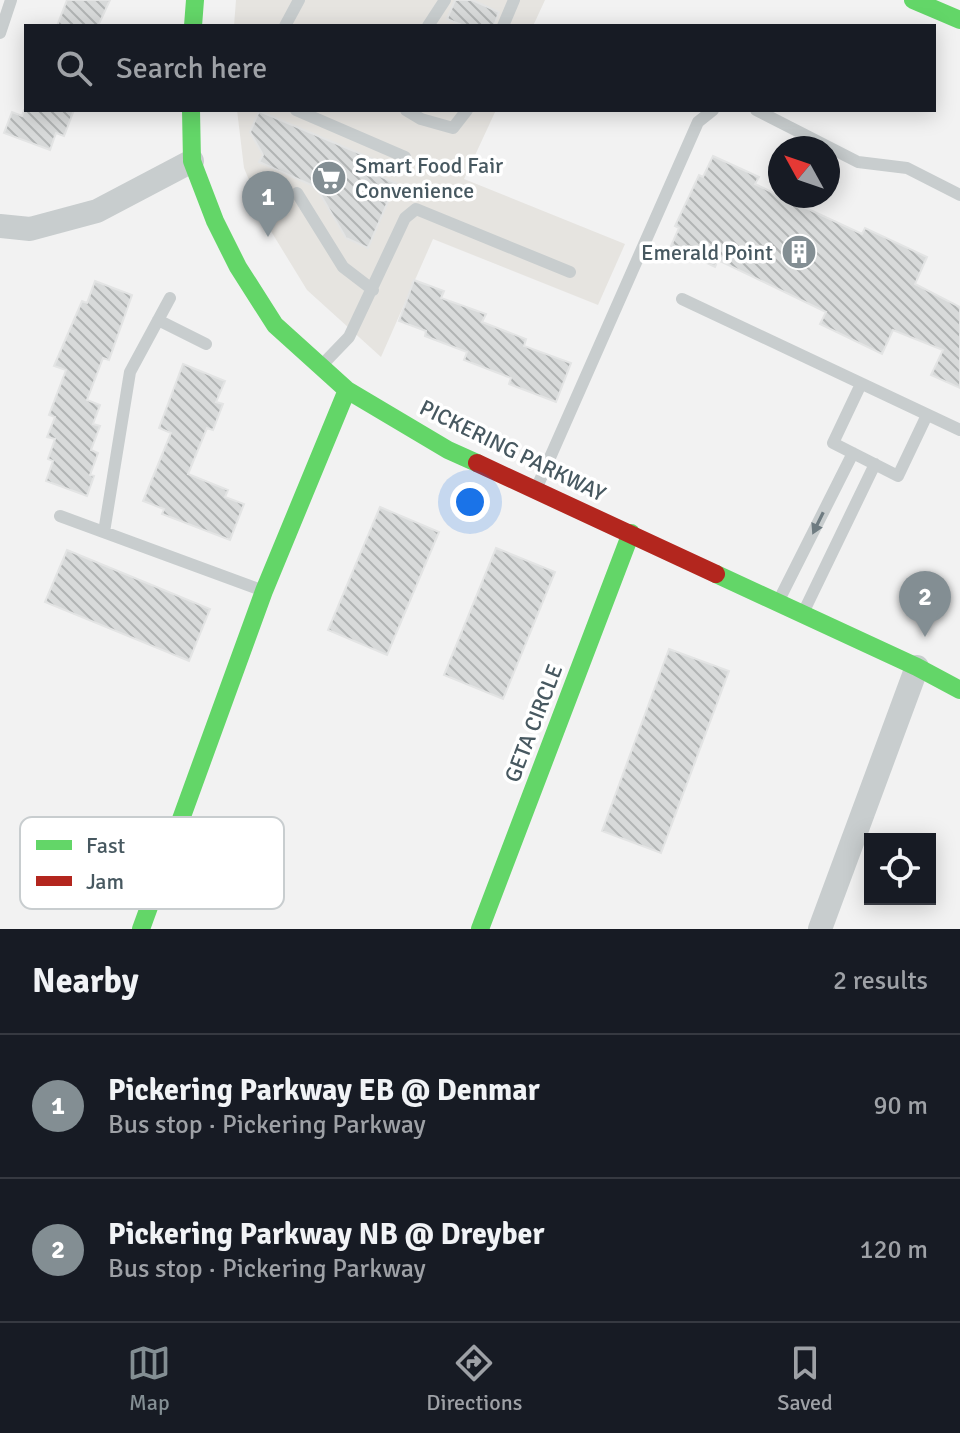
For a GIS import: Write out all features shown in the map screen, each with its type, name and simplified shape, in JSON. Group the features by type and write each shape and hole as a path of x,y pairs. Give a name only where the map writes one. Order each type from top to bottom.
{"street":[{"path":"193,24 195,0"},
{"path":"913,0 960,20"},
{"name":"PICKERING PARKWAY","path":"191,112 192,161 215,221 238,267 275,325 347,390 448,450 917,667 960,690"},
{"path":"0,226 30,229 97,211 192,161"},
{"path":"182,817 264,591 347,390"},
{"name":"GETA CIRCLE","path":"480,929 631,533"},
{"path":"820,929 917,667"},
{"path":"141,929 148,909"}],"lane":[{"path":"0,33 11,0"},
{"path":"286,24 299,0"},
{"path":"429,24 445,0"},
{"path":"504,24 514,0"},
{"path":"301,112 405,157"},
{"path":"409,112 421,119 453,128 465,112"},
{"path":"535,490 698,122 710,112"},
{"path":"760,112 858,162 907,168 960,195"},
{"path":"297,193 343,267 373,290"},
{"path":"321,366 349,337 405,218 416,209 430,212 570,272"},
{"path":"104,532 130,372 170,298"},
{"path":"682,299 960,430"},
{"path":"158,320 206,344"},
{"path":"861,384 833,443 898,476 927,415"},
{"path":"778,602 853,453"},
{"path":"802,614 875,464"},
{"path":"60,516 264,591"}],"shaded area":[{"path":"236,0 545,0 534,24 234,24"},
{"path":"237,112 495,112 464,179 625,244 598,305 433,239 381,357 307,290 269,228 244,168"}],"building":[{"path":"67,0 110,0 99,24 58,24"},
{"path":"455,0 472,0 499,12 495,24 459,24 447,19"},
{"path":"24,110 73,112 64,136 56,133 50,150 4,133 12,112 22,116"},
{"path":"259,112 261,112 380,162 375,174 396,183 368,248 346,238 316,187 259,162 263,155 250,132"},
{"name":"Emerald Point","path":"713,156 759,177 755,184 768,190 768,208 806,208 862,234 865,228 927,257 915,284 960,307 960,388 931,375 943,350 893,330 882,354 820,324 826,312 718,260 715,267 671,246 679,228 675,226 699,175 703,177"},
{"path":"414,280 444,291 441,298 486,314 482,322 526,339 524,346 571,363 556,402 509,384 511,378 464,360 467,352 425,336 426,331 399,321"},
{"path":"95,281 132,295 109,360 103,358 87,400 100,405 93,424 100,426 91,450 98,453 87,496 46,481 53,461 48,459 55,439 47,437 55,417 49,415 66,370 54,366 82,301 87,303"},
{"path":"183,364 225,381 216,402 223,404 213,430 207,428 188,474 228,490 225,497 244,504 230,540 162,514 164,509 143,501 171,433 159,428"},
{"path":"380,507 439,532 387,655 328,630"},
{"path":"496,548 555,572 503,699 444,675"},
{"path":"67,550 210,609 189,661 45,602"},
{"path":"669,649 729,671 661,853 602,831"}],"traffic: fast":[{"path":"193,24 195,0"},
{"path":"913,0 960,20"},
{"path":"191,112 192,161 215,221 238,267 275,325 347,390 448,450 477,463"},
{"path":"182,817 264,591 347,390"},
{"path":"480,929 631,533"},
{"path":"716,574 960,690"},
{"path":"141,929 148,909"}],"traffic: jam":[{"path":"477,463 716,574"}],"place":[{"name":"Smart Food Fair Convenience","path":"329,178"},
{"name":"Pickering Parkway EB @ Denmar","path":"268,237"},
{"name":"Emerald Point","path":"799,252"},
{"name":"Pickering Parkway NB @ Dreyber","path":"925,637"}]}
